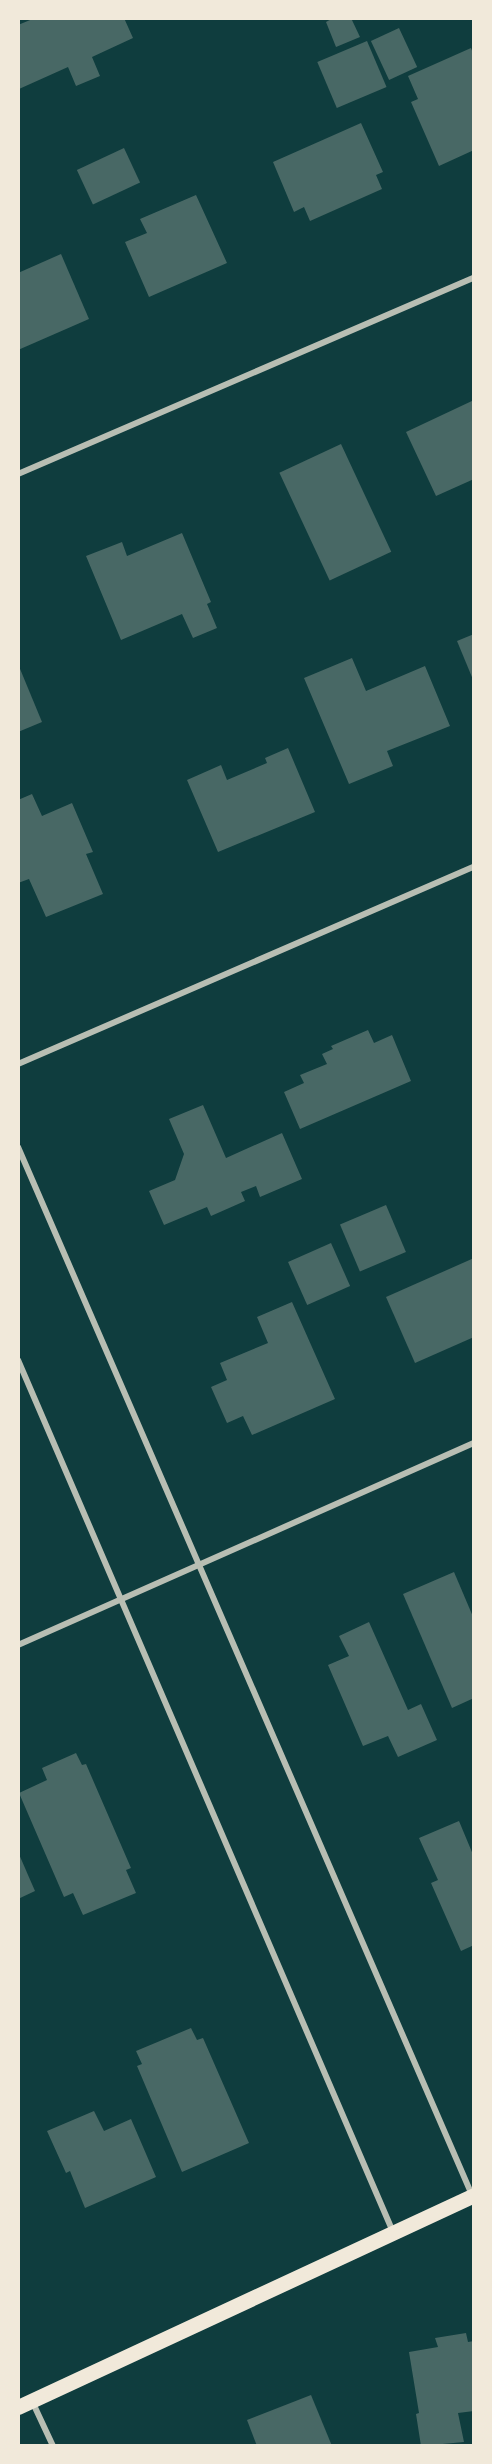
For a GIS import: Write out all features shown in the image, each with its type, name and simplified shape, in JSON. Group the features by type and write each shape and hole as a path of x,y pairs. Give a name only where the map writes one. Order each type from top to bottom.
{"main road":[{"path":"25,2403 473,2195"}],"street":[{"path":"18,474 474,278"},
{"path":"18,1064 474,867"},
{"path":"18,1147 473,2195"},
{"path":"18,1360 123,1600 241,1884 393,2232"},
{"path":"18,1645 474,1443"},
{"path":"25,2403 53,2446"}],"building":[{"path":"35,18 124,18 133,38 92,57 100,76 76,86 68,67 19,89 18,25"},
{"path":"333,18 351,18 360,37 336,47 326,22"},
{"path":"399,28 417,67 389,80 371,41"},
{"path":"367,41 387,87 337,108 317,62"},
{"path":"471,48 474,56 474,150 439,166 411,102 418,99 408,76"},
{"path":"361,123 383,172 376,175 382,189 310,221 304,207 294,212 273,162"},
{"path":"124,148 140,182 93,204 77,170"},
{"path":"196,195 227,263 149,297 125,242 147,233 140,219"},
{"path":"61,254 89,319 18,350 18,273"},
{"path":"474,400 474,479 436,496 406,432"},
{"path":"341,444 391,552 330,581 279,473"},
{"path":"182,533 211,602 207,604 217,628 193,638 182,614 121,640 86,556 122,542 127,556"},
{"path":"474,634 474,682 457,641"},
{"path":"352,658 366,691 425,666 450,726 387,751 393,766 349,784 304,678"},
{"path":"18,664 42,722 18,732"},
{"path":"288,748 315,812 218,852 187,780 221,765 227,780 267,763 265,758"},
{"path":"32,794 42,816 72,803 93,852 86,854 103,894 46,917 29,879 18,883 18,800"},
{"path":"368,1030 374,1043 392,1035 411,1081 300,1129 284,1092 304,1083 300,1075 327,1064 322,1054 333,1049 331,1046"},
{"path":"203,1105 226,1158 282,1133 302,1179 260,1197 256,1186 241,1192 245,1201 211,1216 207,1207 164,1225 149,1191 175,1180 184,1154 169,1119"},
{"path":"386,1205 406,1252 360,1271 340,1225"},
{"path":"331,1243 350,1286 307,1305 288,1262"},
{"path":"474,1258 474,1337 415,1363 386,1297"},
{"path":"292,1302 335,1399 252,1435 243,1416 227,1423 211,1387 227,1380 220,1363 268,1343 257,1317"},
{"path":"454,1572 474,1619 474,1698 452,1708 403,1594"},
{"path":"369,1622 408,1710 421,1704 437,1740 398,1757 388,1736 363,1746 328,1665 349,1656 339,1636"},
{"path":"76,1753 82,1765 86,1764 131,1868 126,1870 136,1893 83,1915 73,1893 64,1897 19,1793 47,1780 42,1768"},
{"path":"459,1821 474,1857 474,1945 461,1951 431,1883 438,1880 419,1838"},
{"path":"18,1852 35,1891 18,1899"},
{"path":"191,2028 197,2040 203,2038 249,2143 182,2172 137,2066 142,2064 136,2051"},
{"path":"94,2111 104,2131 131,2119 156,2177 85,2208 70,2171 66,2173 47,2131"},
{"path":"466,2333 468,2342 474,2341 474,2411 458,2413 464,2442 421,2446 416,2414 419,2413 409,2352 438,2347 435,2338"},
{"path":"311,2395 332,2446 257,2446 247,2420"}]}
